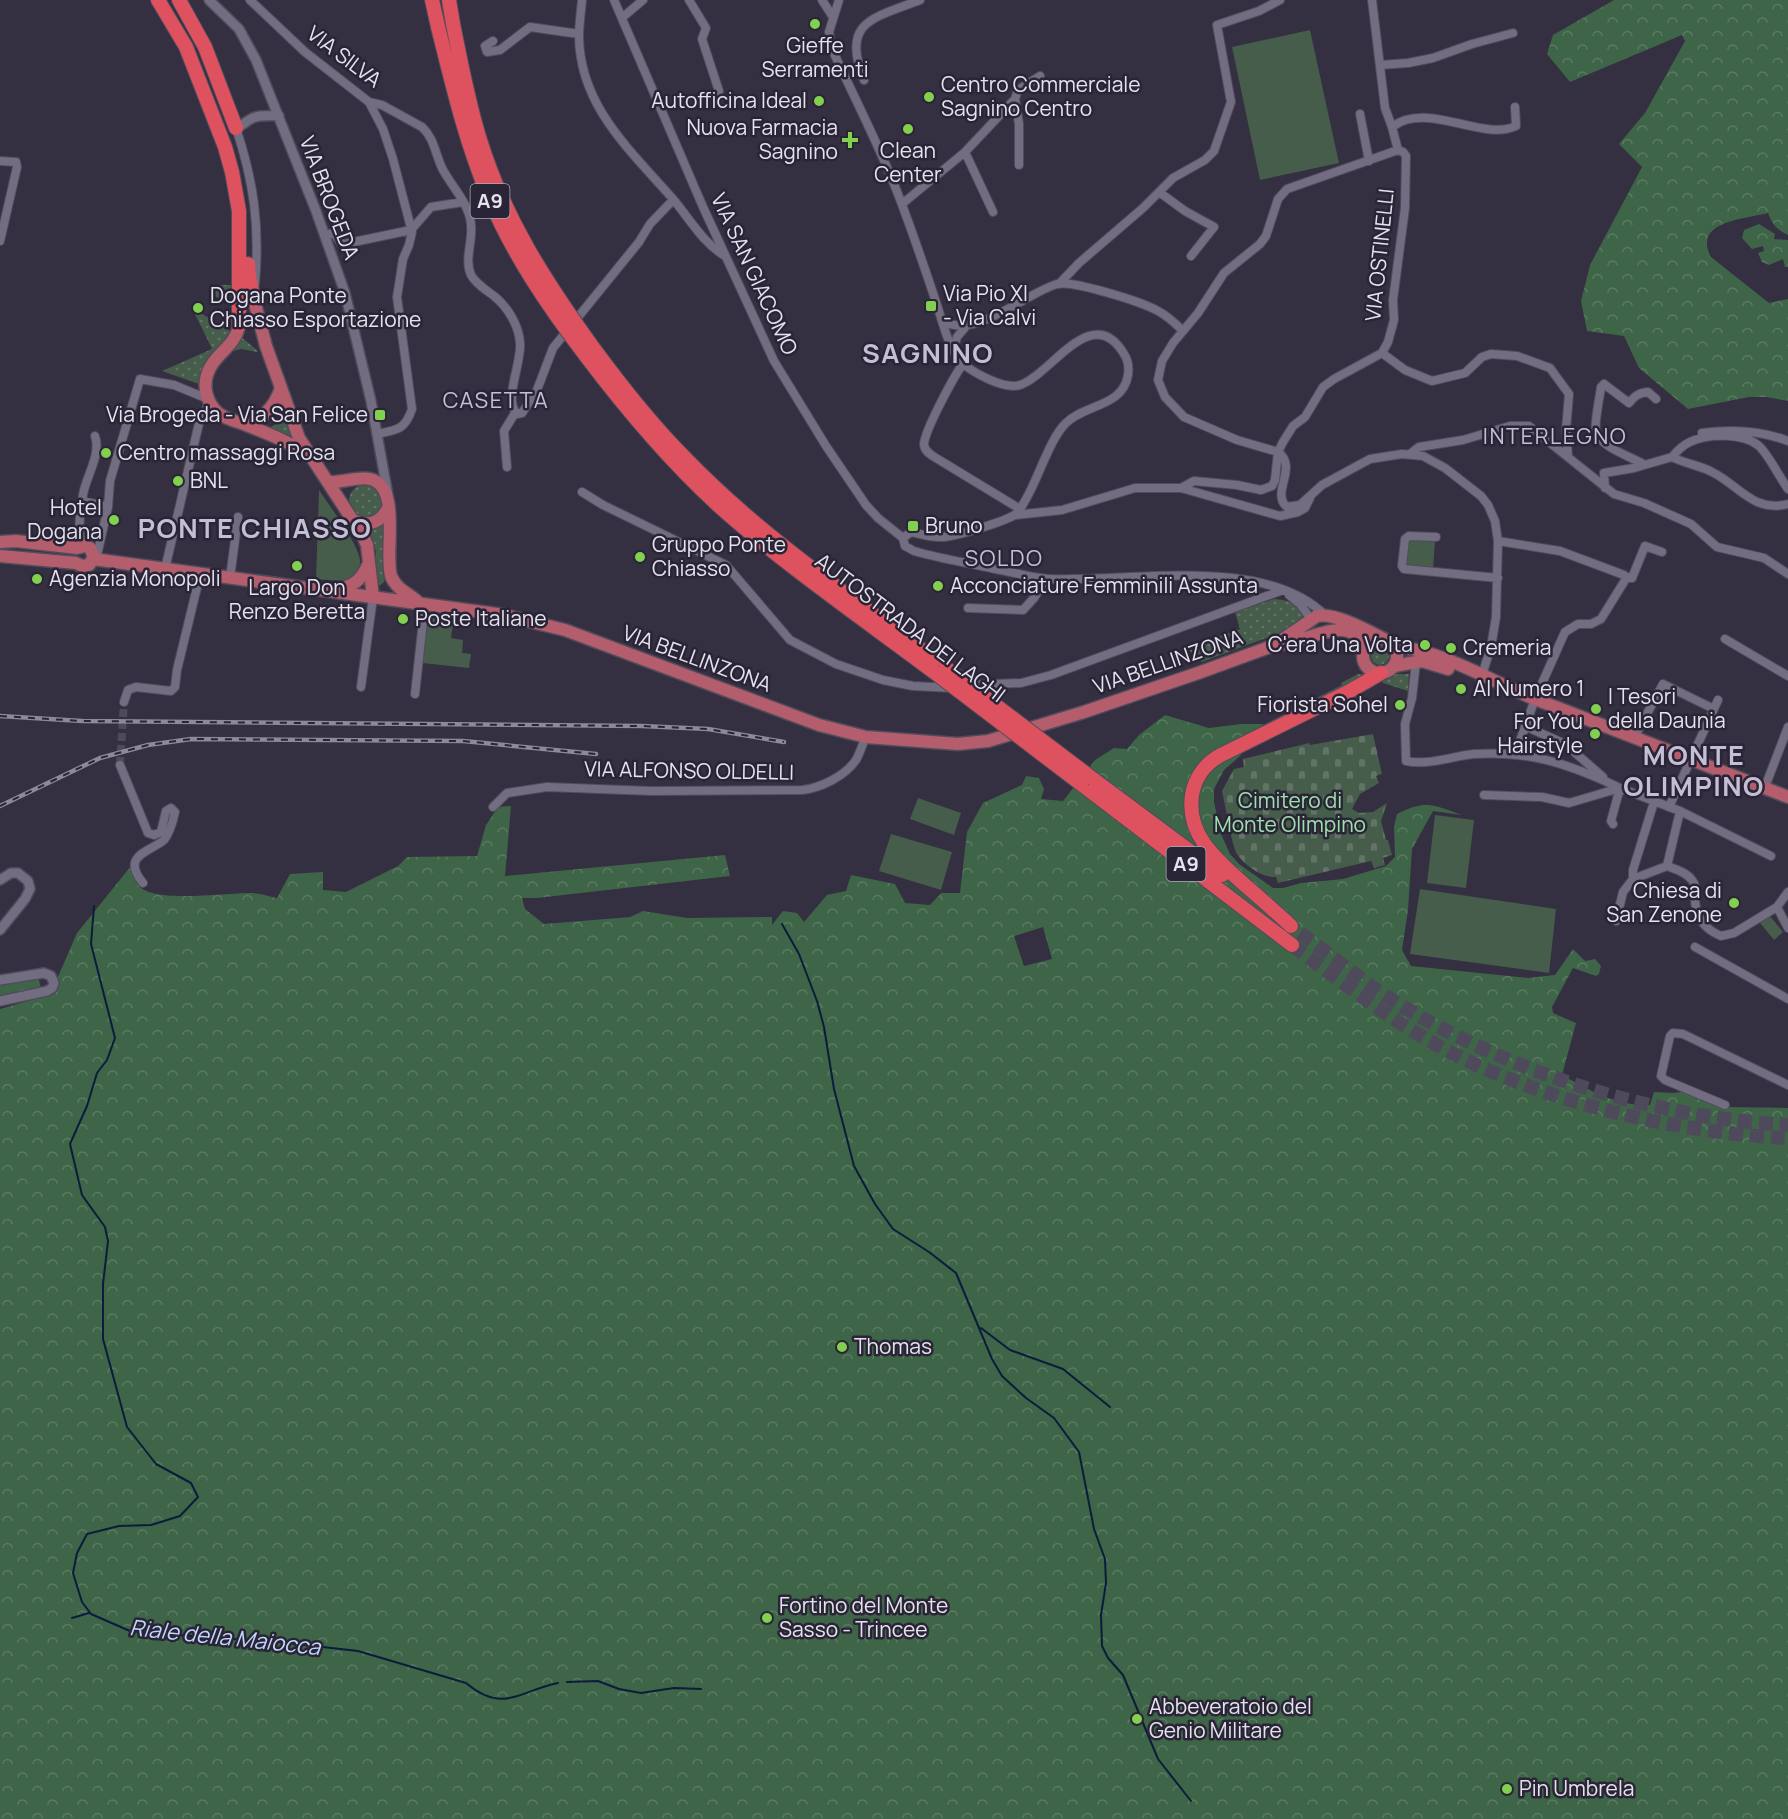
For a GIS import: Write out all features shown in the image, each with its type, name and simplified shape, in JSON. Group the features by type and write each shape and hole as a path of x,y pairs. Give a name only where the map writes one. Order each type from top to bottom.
{"highway":[{"path":"158,0 186,47 229,159 239,212 239,325"},
{"path":"169,0 197,48 236,152 248,212 249,277 254,300"},
{"path":"179,0 205,47 236,128"},
{"name":"AUTOSTRADA DEI LAGHI","path":"432,0 468,141 494,208 531,279 590,352"},
{"name":"AUTOSTRADA DEI LAGHI","path":"449,0 475,125 498,189 518,232 620,400 656,442 719,506 768,546 940,670 1087,781 1292,945"},
{"name":"AUTOSTRADA DEI LAGHI","path":"1087,781 1296,929 1216,860 1202,842 1191,812 1192,793 1205,767 1221,755 1348,692 1381,673"}],"main road":[{"path":"254,300 266,346 299,438 355,521 367,545 373,597 381,593 391,575"},
{"path":"239,325 235,339 208,370 205,385 209,401 221,415 289,443 310,457"},
{"path":"237,422 256,420 267,413 276,401 281,388"},
{"path":"329,483 365,479 383,486 388,502 391,575 401,590 422,603"},
{"path":"345,506 350,489 365,479"},
{"path":"355,521 366,524 375,522 383,517 388,502"},
{"path":"0,542 16,541 90,548 95,559"},
{"path":"76,563 73,557 79,547"},
{"name":"VIA BELLINZONA","path":"0,556 76,563 86,566 95,559 504,615 565,630 819,725 866,737 958,744 988,741 1131,696 1275,645 1291,643 1320,633 1346,631 1359,638 1365,648"},
{"path":"329,591 354,585 363,576 368,565"},
{"name":"VIA BELLINZONA","path":"1275,645 1320,615 1324,615"},
{"path":"1324,615 1357,626 1390,643 1397,656 1394,666 1391,670 1381,673 1370,670 1363,656 1365,648 1373,640 1390,643 1435,655 1535,699 1788,797"},
{"path":"1312,621 1320,633"},
{"path":"1394,666 1429,662 1481,677"}],"street":[{"name":"VIA BROGEDA","path":"209,0 243,35 256,60 345,293 383,463 388,502"},
{"name":"VIA SILVA","path":"250,0 305,52 369,102 382,105 427,132 442,167 463,202 471,224 469,271 477,283 501,302 516,328 520,343 519,362 513,386 512,405 515,413"},
{"path":"582,0 579,34 582,64 586,82 595,102 620,140 708,243 725,256"},
{"name":"VIA SAN GIACOMO","path":"614,0 725,256 774,362 866,505 903,538 905,546 915,552 1046,579 1071,580 1138,576 1239,579 1266,584 1302,597 1324,615"},
{"path":"622,17 634,0"},
{"path":"622,17 643,0"},
{"path":"689,0 706,28 702,39 719,91 717,100"},
{"path":"822,0 833,17"},
{"path":"839,0 829,32 832,49 902,204 943,321 963,364 993,381 1014,386 1026,382 1084,337 1109,338 1126,358 1128,373 1122,391 1066,423 1017,512"},
{"path":"864,80 855,44 859,32 871,20 920,0"},
{"path":"943,321 950,324 968,324 994,316 1059,284 1173,178 1210,156 1219,142 1231,106 1217,25 1259,11 1280,0"},
{"name":"VIA OSTINELLI","path":"1278,452 1293,426 1305,417 1323,387 1382,353 1388,342 1394,320 1393,300 1404,208 1406,156 1398,150 1385,108 1373,0"},
{"path":"493,41 485,46 487,52 500,50 531,27 579,34"},
{"path":"1380,65 1433,58 1513,33"},
{"path":"902,204 965,152 1015,99 1018,90 1040,75"},
{"path":"1015,99 1019,124 1019,165"},
{"path":"369,102 383,129 393,159 411,231 403,260 397,297 412,409 409,419 400,429 377,434"},
{"path":"1392,127 1400,121 1417,117 1502,130 1516,126 1515,107"},
{"path":"1360,114 1369,161"},
{"path":"254,300 257,228 254,194 249,165 236,128 243,126 249,119 260,116 279,116"},
{"path":"1398,150 1287,189 1278,199 1266,236 1260,244 1224,273 1167,352 1158,372 1158,380 1161,390 1184,417 1237,440 1282,455 1286,466 1281,496 1284,505 1294,507 1300,505 1336,476 1370,459 1410,454 1423,456 1445,468 1480,496 1488,505 1495,520 1498,541 1496,617 1491,647 1481,677"},
{"path":"965,152 993,212"},
{"path":"0,161 16,162 17,167 0,241"},
{"path":"1159,192 1185,211 1214,227 1191,255"},
{"path":"507,467 504,431 515,413 522,413 537,390 553,348 639,242 650,224 673,200"},
{"path":"324,235 334,233 344,244 411,231 430,207 463,202"},
{"path":"1059,284 1088,288 1138,302 1159,312 1183,331"},
{"path":"954,348 957,337 968,324"},
{"path":"1382,353 1405,370 1432,381 1466,373 1482,357 1491,354 1517,356 1550,368 1569,394 1566,430 1568,456"},
{"path":"963,364 939,407 925,442 926,450 1017,512"},
{"path":"95,559 108,507 110,481 140,379 174,385 209,401 200,419 165,569"},
{"path":"1643,464 1612,448 1600,438 1596,430 1601,387 1604,384 1629,404 1642,392 1648,392 1656,399"},
{"path":"1410,454 1419,447 1463,440 1510,426 1524,425 1540,434 1614,494 1644,503 1691,524 1717,547 1764,558 1788,574"},
{"path":"1675,454 1679,444 1687,439 1713,432 1753,431 1788,441"},
{"path":"79,547 78,533 83,501 98,444 95,436"},
{"path":"1605,488 1604,473 1634,468 1675,454 1690,442 1700,438 1737,437 1754,442 1761,447 1788,489"},
{"path":"1181,488 1194,481 1204,481 1261,490 1268,489 1275,480 1278,452"},
{"path":"1675,454 1686,464 1715,473 1739,492 1768,507 1788,504"},
{"path":"365,479 380,472 383,463"},
{"path":"903,538 911,532 946,537 1017,512 1062,510 1135,488 1181,488 1280,516 1305,508 1311,494"},
{"path":"582,492 603,505 726,565 790,640 836,664 884,680 912,686 945,689 978,684 1030,681 1283,590 1301,605 1312,621"},
{"path":"83,501 108,507"},
{"path":"230,578 238,517"},
{"path":"1436,537 1409,536 1405,539 1402,566 1404,569 1498,578"},
{"path":"1498,541 1560,551 1624,575"},
{"path":"1515,754 1535,699 1565,632 1578,624 1591,624 1601,619 1627,577 1632,578 1645,546 1662,552"},
{"path":"124,702 128,690 136,687 171,691 176,687 177,670 200,575"},
{"path":"968,608 995,607 1023,610 1046,579"},
{"path":"361,687 373,597"},
{"path":"415,694 422,603"},
{"path":"1725,639 1788,676"},
{"path":"1416,662 1412,698 1405,724 1405,756 1409,762 1475,754 1515,754 1542,758 1569,766 1680,811 1771,856"},
{"path":"1635,736 1663,684 1714,709"},
{"path":"1669,807 1718,700"},
{"path":"1525,726 1564,744 1610,783"},
{"path":"1765,787 1788,727"},
{"name":"VIA ALFONSO OLDELLI","path":"493,807 507,794 547,787 651,791 815,789 837,777 855,761 866,737"},
{"path":"120,765 147,832 152,835 159,834 163,829 166,811 171,808 175,812 165,838 145,850 137,860 136,870 143,883"},
{"path":"1484,795 1542,797 1569,803 1620,788"},
{"path":"1613,824 1611,821 1620,788"},
{"path":"1633,879 1633,870 1654,802"},
{"path":"1667,866 1680,811"},
{"path":"1616,921 1623,892 1633,879 1667,866 1691,878 1696,889 1696,905 1701,921 1706,928 1721,936 1734,933 1777,907 1788,893"},
{"path":"0,880 11,873 18,873 28,880 30,889 25,899 0,930"},
{"path":"1777,907 1788,928"},
{"path":"1695,947 1788,999"},
{"path":"0,980 44,973 51,976 54,983 47,991 0,1001"},
{"path":"1725,1105 1665,1080 1661,1076 1670,1036 1673,1033 1683,1034 1788,1085"}],"green space":[{"path":"1614,0 1788,0 1788,235 1775,226 1768,213 1724,224 1709,236 1707,245 1711,257 1769,303 1788,299 1788,401 1749,397 1688,409 1639,368 1624,336 1587,331 1581,301 1590,265 1642,167 1619,144 1645,113 1685,41 1682,35 1570,82 1547,54 1553,35"},
{"path":"1310,30 1339,163 1260,180 1232,47"},
{"path":"1759,224 1775,234 1774,239 1788,240 1788,267 1785,267 1783,259 1769,265 1762,262 1758,253 1764,251 1763,246 1752,249 1742,238 1744,230"},
{"path":"221,285 235,285 229,295 219,298 212,295"},
{"path":"195,314 202,314 232,332 202,385 162,371 212,349"},
{"path":"240,336 258,351 241,349 226,353"},
{"path":"285,414 294,441 267,429 276,424"},
{"path":"366,484 378,489 383,501 378,513 366,518 354,513 349,501 354,489"},
{"path":"319,490 356,547 360,563 350,580 316,579"},
{"path":"386,520 385,578 380,585 375,584 376,551 366,528"},
{"path":"1411,538 1435,540 1433,570 1407,568 1405,564 1408,541"},
{"path":"1274,599 1297,605 1304,617 1301,622 1293,628 1202,662 1187,648 1240,629 1235,612"},
{"path":"428,613 454,616 451,638 463,640 462,653 471,654 469,668 422,663"},
{"path":"1376,647 1384,647 1389,652 1387,663 1376,665 1371,660 1371,652"},
{"path":"1358,674 1367,676 1222,747 1220,739 1265,724 1342,685 1341,683"},
{"path":"1391,674 1409,674 1408,691 1383,683 1381,679"},
{"path":"1165,715 1209,728 1263,724 1240,756 1224,770 1214,789 1214,802 1221,834 1230,854 1239,864 1273,888 1343,879 1386,866 1395,857 1394,827 1397,814 1407,809 1430,805 1462,815 1433,811 1412,849 1408,910 1402,950 1411,966 1528,978 1555,975 1573,949 1585,961 1595,959 1601,966 1596,976 1573,968 1552,1007 1553,1013 1576,1023 1562,1075 1614,1100 1637,1105 1650,1105 1654,1092 1687,1091 1726,1107 1788,1108 1788,1819 0,1819 0,1009 45,996 57,979 77,933 131,866 140,887 161,895 250,893 277,898 290,874 323,872 323,890 346,892 398,866 407,857 477,856 486,825 498,807 511,806 505,876 725,855 730,876 522,898 525,909 544,924 630,917 643,911 687,918 772,917 772,925 783,911 797,913 804,922 827,895 846,891 851,875 895,884 905,903 930,905 941,893 960,893 967,832 983,803 1022,785 1026,776 1039,778 1044,789 1041,799 1063,801 1095,760 1114,748 1127,749 1139,735","holes":["1043,927 1052,959 1024,966 1014,936"]},
{"name":"Cimitero di Monte Olimpino","path":"1373,734 1382,774 1376,776 1379,783 1360,794 1352,809 1359,813 1373,812 1387,803 1381,821 1392,855 1383,858 1385,865 1374,868 1371,861 1278,883 1276,877 1260,873 1240,858 1233,843 1222,791 1234,769 1244,767 1243,759 1309,743 1310,745"},
{"path":"918,798 961,813 954,835 910,819"},
{"path":"1435,815 1474,820 1466,888 1427,883"},
{"path":"891,834 952,852 941,890 879,871"},
{"path":"1420,889 1556,909 1549,973 1410,954"},
{"path":"1769,915 1783,932 1774,940 1760,923"},
{"path":"38,977 41,988 0,997 0,984"}],"waterway":[{"name":"Riale della Maiocca","path":"94,906 91,944 115,1038 107,1060 97,1073 87,1106 70,1144 82,1195 105,1227 108,1241 103,1284 103,1339 127,1427 156,1464 191,1483 198,1497 180,1516 151,1525 119,1526 87,1534 77,1553 73,1573 82,1602 91,1614 130,1631 270,1641 358,1651 466,1683 479,1692 501,1699 522,1695 558,1683"},
{"path":"782,924 799,954 817,1001 824,1027 834,1089 854,1166 875,1204 893,1229 956,1273 992,1359 1002,1376 1026,1398 1054,1418 1079,1452 1094,1529 1105,1559 1106,1583 1101,1615 1102,1646 1108,1658 1123,1675 1158,1759 1191,1801"},
{"path":"981,1328 1010,1350 1063,1369 1110,1407"},
{"path":"72,1618 89,1613"},
{"name":"Riale della Maiocca","path":"567,1682 598,1681 619,1689 641,1693 674,1688 701,1689"}],"tunnel":[{"path":"120,765 124,702"},
{"path":"1300,933 1392,1000 1437,1026 1533,1070 1633,1101 1684,1112 1788,1125"},
{"path":"1292,945 1406,1027 1446,1050 1525,1085 1612,1112 1657,1122 1745,1135 1788,1138"}],"railway":[{"path":"0,716 82,721 642,726 708,729 784,742"},
{"path":"0,806 100,758 148,745 191,739 463,741 596,754"}],"place":[{"name":"Gieffe Serramenti","path":"815,24"},
{"name":"Centro Commerciale Sagnino Centro","path":"929,97"},
{"name":"Autofficina Ideal","path":"819,101"},
{"name":"Clean Center","path":"908,129"},
{"name":"Nuova Farmacia Sagnino","path":"850,140"},
{"name":"Via Pio XI - Via Calvi","path":"931,306"},
{"name":"Dogana Ponte Chiasso Esportazione","path":"198,308"},
{"name":"Via Brogeda - Via San Felice","path":"380,415"},
{"name":"Centro massaggi Rosa","path":"106,453"},
{"name":"BNL","path":"178,481"},
{"name":"Hotel Dogana","path":"114,520"},
{"name":"Bruno","path":"913,526"},
{"name":"Gruppo Ponte Chiasso","path":"640,557"},
{"name":"Largo Don Renzo Beretta","path":"297,566"},
{"name":"Agenzia Monopoli","path":"37,579"},
{"name":"Acconciature Femminili Assunta","path":"938,586"},
{"name":"Poste Italiane","path":"403,619"},
{"name":"C'era Una Volta","path":"1425,645"},
{"name":"Cremeria","path":"1451,648"},
{"name":"Al Numero 1","path":"1461,689"},
{"name":"Fiorista Sohel","path":"1400,705"},
{"name":"I Tesori della Daunia","path":"1596,709"},
{"name":"For You Hairstyle","path":"1595,734"},
{"name":"Chiesa di San Zenone","path":"1734,903"},
{"name":"Thomas","path":"842,1347"},
{"name":"Fortino del Monte Sasso - Trincee","path":"767,1618"},
{"name":"Abbeveratoio del Genio Militare","path":"1137,1719"},
{"name":"Pin Umbrela","path":"1507,1789"}],"district":[{"name":"SAGNINO","path":"928,354"},
{"name":"CASETTA","path":"496,400"},
{"name":"INTERLEGNO","path":"1555,436"},
{"name":"PONTE CHIASSO","path":"255,529"},
{"name":"SOLDO","path":"1004,558"},
{"name":"MONTE OLIMPINO","path":"1694,772"}]}
